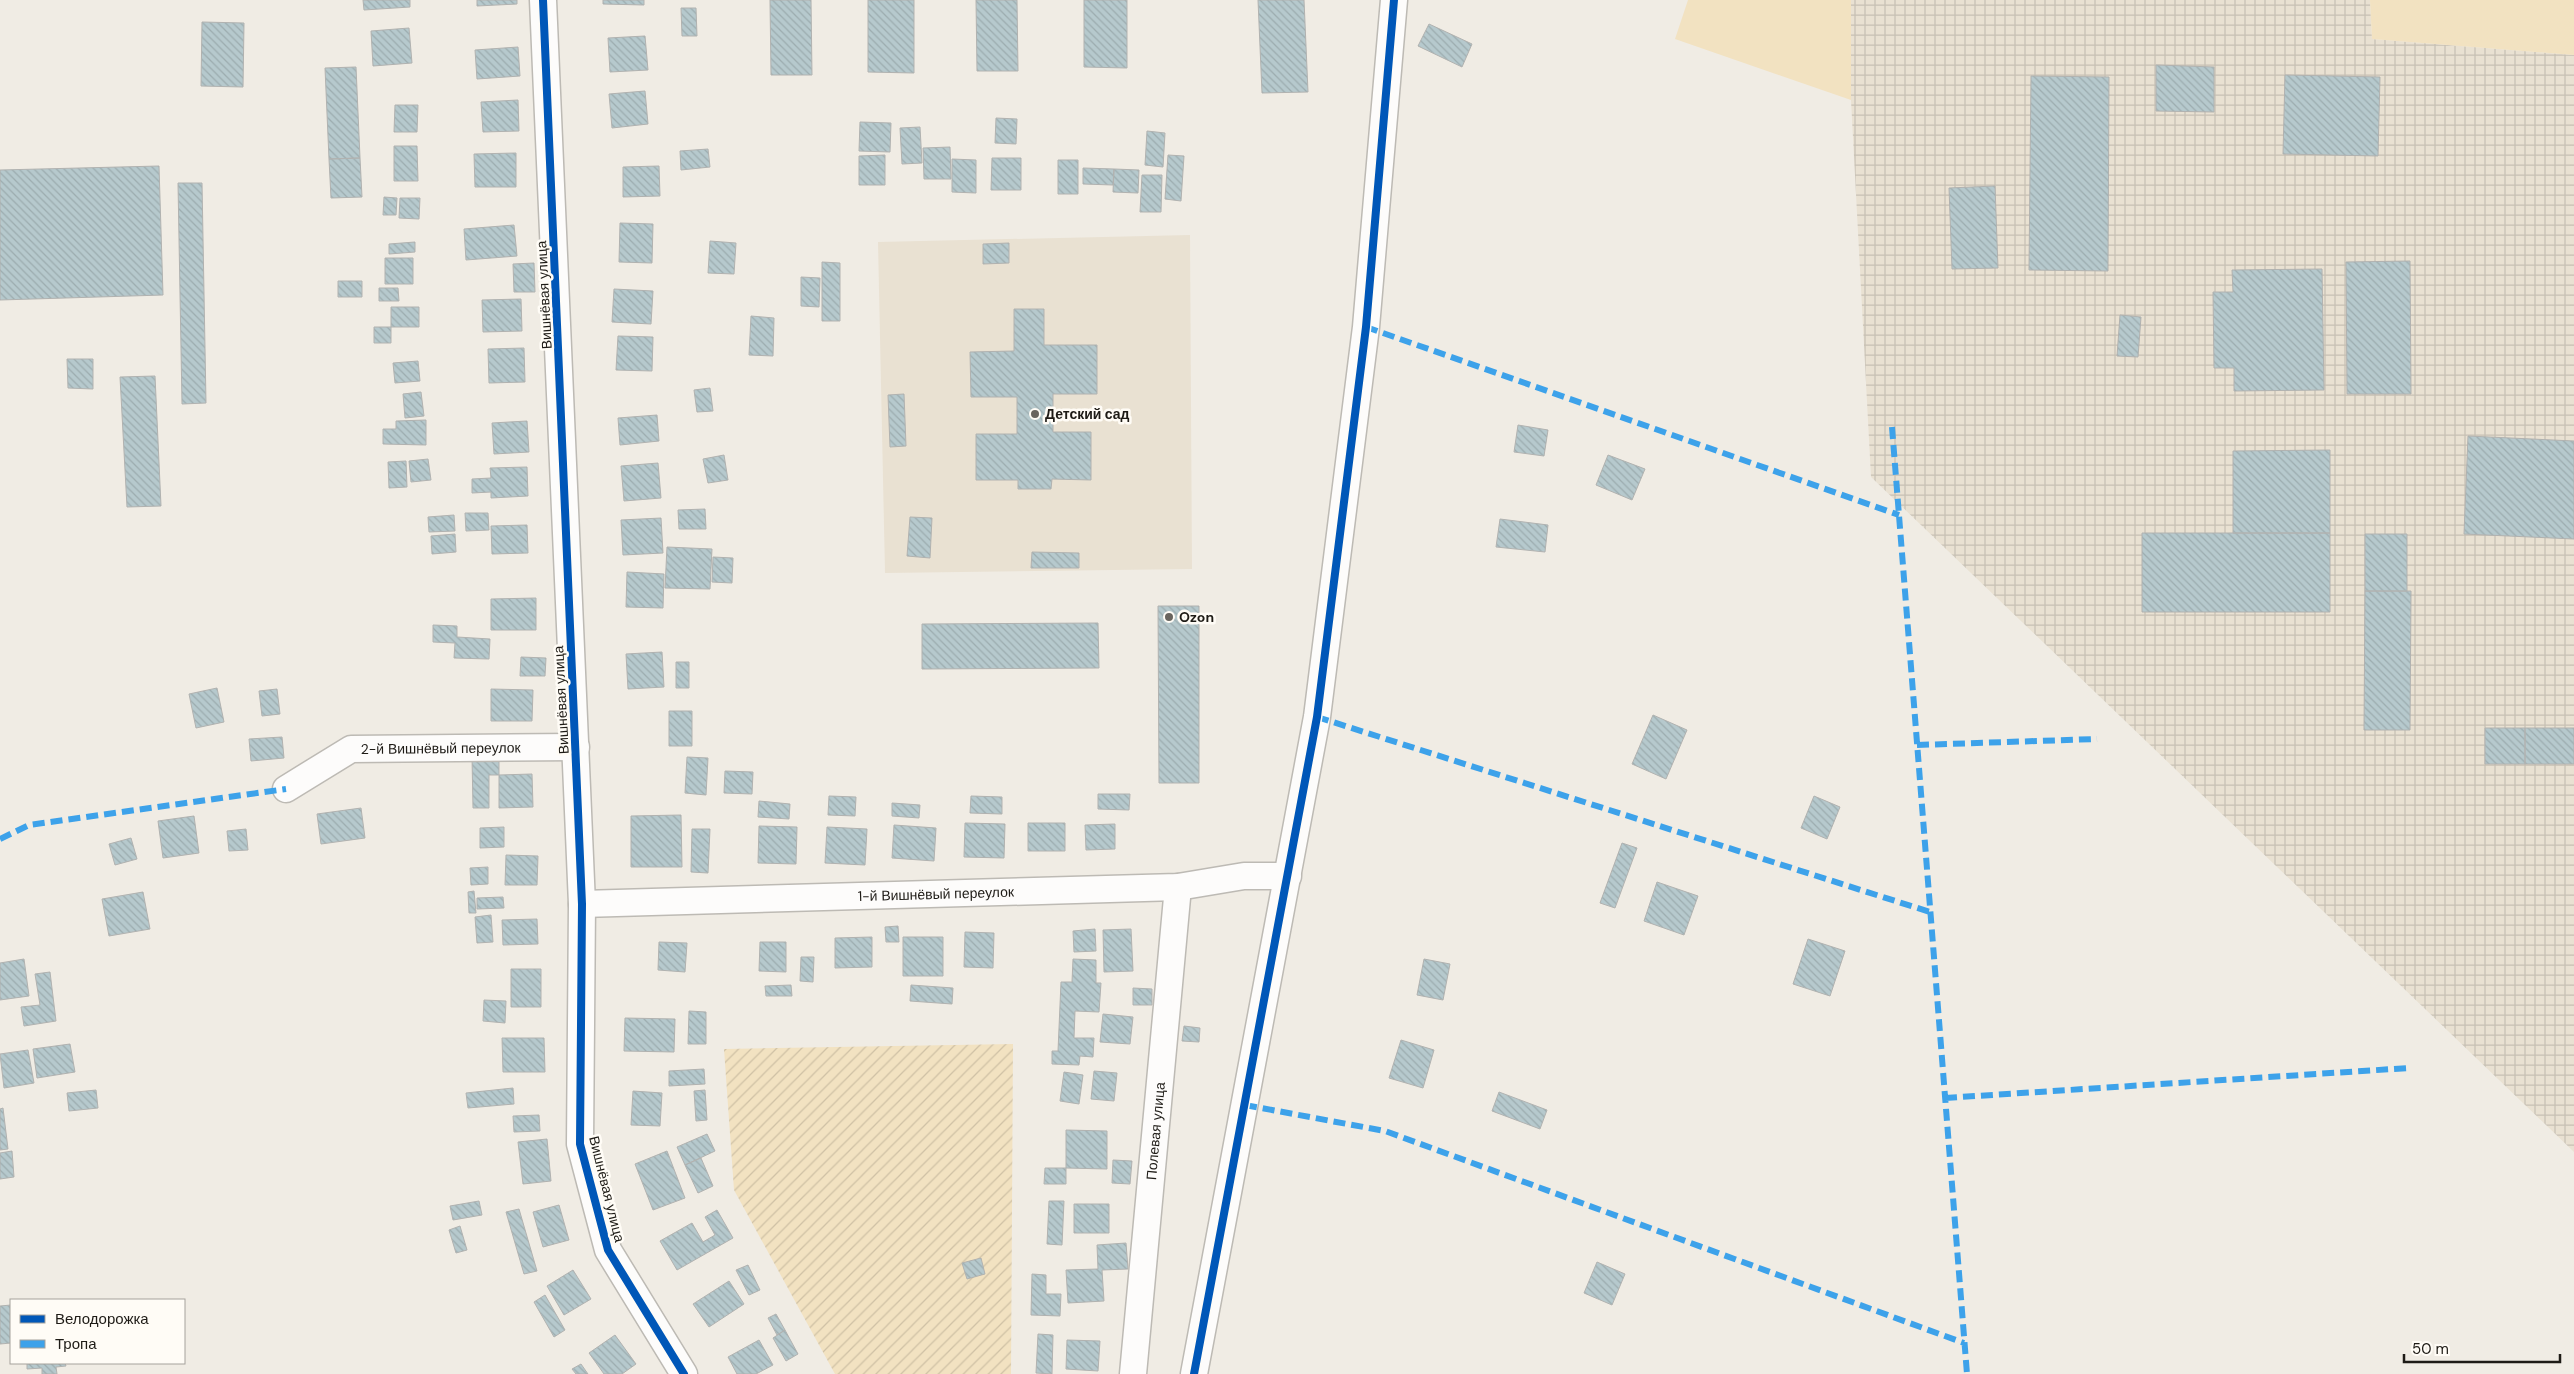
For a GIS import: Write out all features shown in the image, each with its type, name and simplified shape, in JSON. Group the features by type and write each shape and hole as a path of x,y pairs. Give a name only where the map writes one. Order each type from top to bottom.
{"street":[{"name":"Вишнёвая улица","path":"543,0 582,904 580,1144 608,1250 684,1374"},
{"path":"1194,1374 1317,717 1365,337 1394,0"},
{"name":"2-й Вишнёвый переулок","path":"286,789 351,749 576,747"},
{"name":"1-й Вишнёвый переулок","path":"582,904 1178,887 1244,876 1288,876"},
{"name":"Полевая улица","path":"1133,1374 1178,887"}],"shaded area":[{"path":"1688,0 1851,0 1851,100 1675,39"},
{"path":"1851,0 2370,0 2372,39 2574,55 2574,1152 1871,477 1851,100"},
{"path":"2370,0 2574,0 2574,55 2372,39"},
{"path":"1190,235 1192,569 885,573 878,242"},
{"path":"1013,1044 1011,1374 835,1374 734,1190 724,1049"}],"building":[{"path":"363,0 410,0 410,7 364,10"},
{"path":"477,0 517,0 517,4 477,6"},
{"path":"603,0 644,0 644,5 603,4"},
{"path":"770,0 811,0 812,75 771,75"},
{"path":"868,0 914,0 914,73 868,72"},
{"path":"976,0 1017,0 1018,71 977,71"},
{"path":"1084,0 1127,0 1127,68 1084,67"},
{"path":"1258,0 1304,0 1308,92 1262,93"},
{"path":"681,8 696,8 697,36 682,36"},
{"path":"202,22 244,23 243,87 201,86"},
{"path":"1429,24 1472,44 1462,67 1418,46"},
{"path":"409,28 412,63 373,66 371,31"},
{"path":"645,36 648,70 610,72 608,38"},
{"path":"518,47 520,76 477,79 475,50"},
{"path":"2156,65 2214,67 2214,112 2156,111"},
{"path":"356,67 360,158 329,159 325,68"},
{"path":"2285,75 2380,77 2378,156 2283,154"},
{"path":"2031,76 2109,77 2108,271 2029,270"},
{"path":"645,91 648,124 612,128 609,94"},
{"path":"518,100 519,131 483,132 481,102"},
{"path":"395,105 418,105 417,132 394,132"},
{"path":"996,118 1017,119 1016,144 995,143"},
{"path":"860,122 891,123 890,152 859,151"},
{"path":"920,127 922,163 902,164 900,128"},
{"path":"1147,131 1165,133 1163,167 1145,165"},
{"path":"394,146 417,146 418,181 394,181"},
{"path":"950,147 951,179 924,179 923,148"},
{"path":"708,149 710,167 681,170 680,151"},
{"path":"516,153 516,187 475,187 474,154"},
{"path":"885,155 885,185 859,185 859,156"},
{"path":"1168,155 1184,156 1181,201 1165,199"},
{"path":"360,158 362,197 331,198 329,159"},
{"path":"992,158 1021,158 1021,190 991,190"},
{"path":"952,159 976,160 976,193 952,192"},
{"path":"1058,160 1078,160 1078,194 1058,194"},
{"path":"159,166 163,295 0,300 0,170"},
{"path":"659,166 660,196 623,197 623,167"},
{"path":"1083,168 1114,169 1113,185 1083,184"},
{"path":"1114,169 1139,170 1138,193 1113,192"},
{"path":"1142,175 1162,175 1161,212 1140,212"},
{"path":"178,183 202,183 206,403 182,404"},
{"path":"1995,186 1998,268 1952,269 1949,188"},
{"path":"384,197 397,198 396,215 383,215"},
{"path":"400,198 420,198 419,219 399,218"},
{"path":"620,223 653,224 652,263 619,262"},
{"path":"514,225 517,256 466,260 464,229"},
{"path":"710,241 736,243 734,274 708,273"},
{"path":"415,242 415,252 389,254 389,244"},
{"path":"1009,243 1009,263 983,264 983,244"},
{"path":"385,258 413,258 413,284 385,284"},
{"path":"2410,261 2411,394 2347,394 2346,262"},
{"path":"822,262 840,263 840,321 822,321"},
{"path":"534,263 535,292 514,292 513,264"},
{"path":"2322,269 2324,390 2234,391 2234,368 2214,368 2213,292 2233,292 2232,270"},
{"path":"801,277 820,278 819,307 801,306"},
{"path":"338,281 362,281 362,297 338,297"},
{"path":"379,288 398,288 399,301 379,301"},
{"path":"614,289 653,291 651,324 612,322"},
{"path":"521,299 522,331 483,332 482,300"},
{"path":"391,307 419,307 419,327 391,327"},
{"name":"Детский сад","path":"1014,309 1044,309 1044,345 1097,345 1097,394 1053,394 1053,432 1091,432 1091,480 1052,479 1051,489 1018,489 1018,480 976,480 976,434 1017,434 1017,397 971,397 970,352 1014,351"},
{"path":"2120,315 2141,317 2138,357 2117,356"},
{"path":"751,316 774,318 773,356 749,355"},
{"path":"374,327 391,327 391,343 374,343"},
{"path":"618,336 653,337 652,371 616,370"},
{"path":"524,348 525,382 489,383 488,349"},
{"path":"67,359 93,359 93,389 68,388"},
{"path":"418,361 420,381 395,383 393,363"},
{"path":"155,376 161,506 127,507 120,377"},
{"path":"710,388 713,411 697,412 694,390"},
{"path":"421,392 424,416 405,418 403,394"},
{"path":"904,394 906,446 890,447 888,395"},
{"path":"657,415 659,441 620,445 618,418"},
{"path":"426,420 426,445 383,444 383,429 396,429 396,421"},
{"path":"527,421 529,452 494,454 492,423"},
{"path":"1518,425 1548,430 1544,456 1514,452"},
{"path":"2468,436 2574,441 2574,539 2464,534"},
{"path":"2330,450 2330,533 2233,533 2233,451"},
{"path":"724,455 728,480 708,483 703,459"},
{"path":"1608,455 1645,469 1632,500 1596,485"},
{"path":"428,459 431,480 411,482 409,461"},
{"path":"406,461 407,487 389,488 388,462"},
{"path":"658,463 661,498 624,501 621,466"},
{"path":"527,467 528,496 491,498 491,492 472,493 472,479 491,478 490,468"},
{"path":"705,509 706,529 679,529 678,510"},
{"path":"465,513 488,513 489,530 466,531"},
{"path":"454,515 455,531 429,532 428,517"},
{"path":"910,517 932,518 930,558 907,556"},
{"path":"661,518 663,553 623,555 621,520"},
{"path":"1500,519 1548,525 1545,552 1496,547"},
{"path":"527,525 528,553 492,554 491,526"},
{"path":"2142,533 2330,533 2330,612 2142,612"},
{"path":"455,534 456,552 432,554 431,536"},
{"path":"2365,534 2407,534 2407,591 2365,591"},
{"path":"667,547 712,549 710,589 665,588"},
{"path":"1032,552 1079,553 1079,568 1031,568"},
{"path":"713,557 733,558 732,583 712,582"},
{"path":"627,572 664,574 663,608 626,607"},
{"path":"2365,591 2411,591 2410,730 2364,730"},
{"path":"536,598 536,630 491,630 491,599"},
{"path":"1158,606 1199,606 1199,783 1159,783"},
{"path":"1098,623 1099,668 922,669 922,624"},
{"path":"433,625 457,626 457,637 490,639 489,659 454,658 455,643 433,642"},
{"path":"662,652 664,687 628,689 626,654"},
{"path":"521,657 546,658 545,676 520,676"},
{"path":"676,662 689,662 689,688 676,688"},
{"path":"217,688 224,722 196,728 189,694"},
{"path":"277,689 280,714 262,716 259,691"},
{"path":"491,689 533,690 532,721 491,721"},
{"path":"669,711 692,711 692,746 669,746"},
{"path":"1653,715 1687,730 1666,779 1632,764"},
{"path":"2485,728 2525,728 2525,764 2485,764"},
{"path":"2525,728 2574,728 2574,764 2525,764"},
{"path":"282,737 284,758 251,761 249,739"},
{"path":"472,757 499,757 499,775 489,775 489,808 473,808"},
{"path":"687,757 708,758 706,795 685,793"},
{"path":"725,771 753,772 752,794 724,793"},
{"path":"532,774 533,807 499,808 499,775"},
{"path":"1098,794 1130,794 1129,810 1098,809"},
{"path":"829,796 856,797 855,816 828,815"},
{"path":"971,796 1002,797 1002,814 970,813"},
{"path":"1814,796 1840,807 1827,839 1801,828"},
{"path":"759,801 790,804 789,819 758,817"},
{"path":"892,803 920,805 919,818 892,816"},
{"path":"361,808 365,838 321,844 317,814"},
{"path":"681,815 682,867 631,867 631,816"},
{"path":"194,816 199,853 163,858 158,821"},
{"path":"965,823 1005,824 1004,858 964,857"},
{"path":"1028,823 1065,823 1065,851 1028,851"},
{"path":"1115,824 1115,849 1086,850 1085,825"},
{"path":"894,825 936,828 934,861 892,858"},
{"path":"759,826 797,827 796,864 758,863"},
{"path":"504,827 504,847 480,848 480,828"},
{"path":"827,827 867,829 865,865 825,863"},
{"path":"246,829 248,850 229,851 227,831"},
{"path":"692,829 710,829 708,873 691,872"},
{"path":"131,838 137,859 115,865 109,844"},
{"path":"1622,843 1637,848 1615,908 1600,903"},
{"path":"506,855 538,856 537,885 505,885"},
{"path":"488,867 488,884 471,885 470,868"},
{"path":"1657,882 1698,896 1684,935 1644,921"},
{"path":"474,891 476,913 469,913 468,892"},
{"path":"143,892 150,929 109,936 102,899"},
{"path":"503,897 504,908 477,909 477,898"},
{"path":"491,915 493,942 477,943 475,917"},
{"path":"537,919 538,944 503,945 502,920"},
{"path":"898,926 899,942 886,942 885,927"},
{"path":"1095,929 1096,951 1074,952 1073,931"},
{"path":"1131,929 1133,971 1104,972 1103,930"},
{"path":"965,932 994,933 993,968 964,967"},
{"path":"872,937 872,967 835,968 835,938"},
{"path":"903,937 943,937 943,976 903,976"},
{"path":"1808,939 1845,951 1830,996 1793,984"},
{"path":"659,942 687,943 685,972 658,970"},
{"path":"760,942 786,942 786,972 759,971"},
{"path":"801,957 814,957 813,982 800,981"},
{"path":"24,959 29,996 0,1000 0,963"},
{"path":"1073,959 1096,960 1096,983 1101,983 1099,1012 1075,1011 1074,1038 1094,1038 1093,1057 1080,1056 1079,1065 1052,1064 1052,1051 1058,1051 1061,982 1072,982"},
{"path":"1424,959 1450,964 1443,1000 1417,995"},
{"path":"511,969 541,969 541,1007 511,1007"},
{"path":"50,972 56,1021 24,1026 21,1007 40,1005 35,974"},
{"path":"791,985 792,996 766,996 765,986"},
{"path":"911,985 953,988 952,1004 910,1001"},
{"path":"1133,988 1152,989 1152,1005 1133,1005"},
{"path":"484,1000 506,1001 505,1023 483,1021"},
{"path":"689,1011 706,1012 706,1044 688,1044"},
{"path":"1103,1014 1133,1017 1130,1044 1100,1042"},
{"path":"625,1018 675,1019 674,1052 624,1051"},
{"path":"1184,1026 1200,1028 1199,1042 1182,1041"},
{"path":"502,1038 544,1038 545,1072 503,1072"},
{"path":"1401,1040 1434,1050 1423,1088 1389,1078"},
{"path":"70,1044 75,1072 37,1078 33,1049"},
{"path":"28,1050 34,1083 4,1088 0,1054"},
{"path":"704,1069 705,1084 669,1086 669,1071"},
{"path":"1094,1071 1117,1073 1114,1101 1091,1099"},
{"path":"1064,1072 1083,1075 1079,1104 1060,1101"},
{"path":"513,1088 514,1104 468,1108 466,1093"},
{"path":"96,1090 98,1108 69,1111 67,1093"},
{"path":"705,1090 707,1120 696,1121 694,1091"},
{"path":"633,1091 662,1093 660,1126 631,1125"},
{"path":"1499,1092 1547,1110 1540,1129 1492,1111"},
{"path":"3,1108 8,1149 0,1150 0,1109"},
{"path":"539,1115 540,1131 514,1132 513,1116"},
{"path":"1066,1130 1107,1131 1107,1169 1066,1168"},
{"path":"707,1134 715,1151 685,1165 677,1147"},
{"path":"547,1139 551,1181 523,1184 518,1142"},
{"path":"12,1151 14,1177 0,1179 0,1153"},
{"path":"667,1151 685,1198 653,1210 635,1164"},
{"path":"701,1158 713,1186 698,1193 685,1165"},
{"path":"1113,1160 1132,1161 1130,1184 1112,1183"},
{"path":"1045,1168 1066,1168 1066,1184 1044,1184"},
{"path":"479,1201 482,1215 453,1220 450,1206"},
{"path":"1049,1201 1064,1201 1062,1245 1047,1244"},
{"path":"1074,1204 1109,1204 1109,1233 1074,1233"},
{"path":"559,1205 569,1240 543,1247 533,1212"},
{"path":"519,1209 537,1271 524,1274 506,1212"},
{"path":"717,1210 733,1238 677,1270 660,1241 692,1223 703,1242 715,1235 705,1217"},
{"path":"460,1226 467,1250 456,1253 449,1230"},
{"path":"1126,1243 1128,1269 1102,1270 1104,1301 1068,1303 1066,1270 1098,1269 1097,1245"},
{"path":"981,1258 985,1274 967,1279 962,1263"},
{"path":"1597,1262 1625,1274 1612,1305 1584,1293"},
{"path":"748,1265 760,1290 749,1295 736,1270"},
{"path":"573,1270 591,1299 564,1315 547,1286"},
{"path":"1032,1274 1046,1275 1046,1294 1061,1294 1060,1316 1031,1315"},
{"path":"729,1281 744,1304 709,1327 693,1304"},
{"path":"545,1295 565,1330 554,1337 534,1302"},
{"path":"10,1305 10,1343 0,1344 0,1306"},
{"path":"776,1314 785,1330 777,1335 768,1318"},
{"path":"785,1330 798,1354 786,1361 773,1338"},
{"path":"1038,1334 1053,1335 1052,1374 1036,1373"},
{"path":"615,1335 636,1364 622,1374 604,1374 589,1353"},
{"path":"759,1340 773,1365 756,1374 737,1374 728,1357"},
{"path":"1067,1340 1100,1341 1098,1371 1066,1369"},
{"path":"27,1364 65,1364 66,1366 56,1367 57,1374 42,1374 42,1368 27,1369"},
{"path":"581,1364 588,1374 576,1374 572,1369"}],"marked path":[{"path":"1366,327 1899,515"},
{"path":"1892,427 1967,1374"},
{"path":"1317,717 1930,912"},
{"path":"1917,745 2097,739"},
{"path":"0,839 29,825 286,789"},
{"path":"1945,1098 2409,1068"},
{"path":"1245,1105 1385,1131 1964,1343"}],"cycle path":[{"path":"543,0 582,904 580,1144 608,1250 684,1374"},
{"path":"1194,1374 1317,717 1366,327 1394,0"}],"place":[{"name":"Детский сад","path":"1035,414"},
{"name":"Ozon","path":"1169,617"}]}
